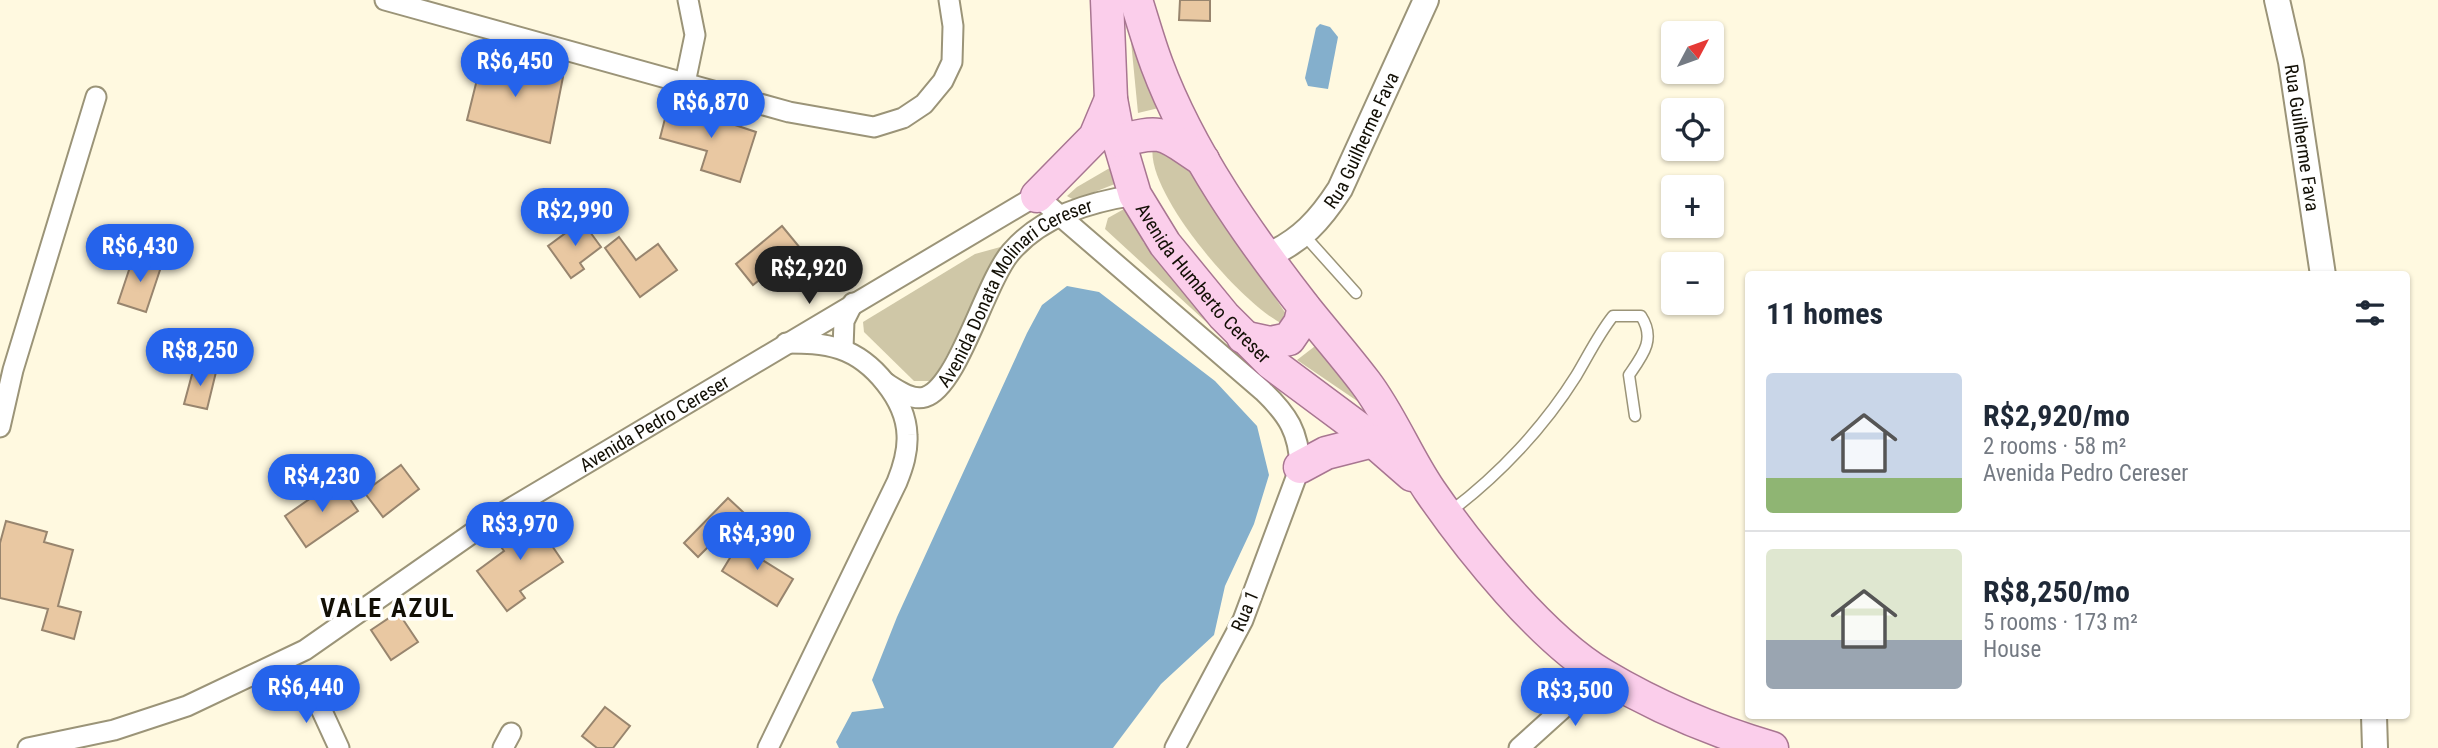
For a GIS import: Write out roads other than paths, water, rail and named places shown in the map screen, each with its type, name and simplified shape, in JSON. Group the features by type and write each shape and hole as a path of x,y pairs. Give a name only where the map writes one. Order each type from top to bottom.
{"main road":[{"name":"Avenida Humberto Cereser","path":"1107,0 1111,99 1119,141 1135,195 1192,279 1243,337 1287,377 1373,441 1438,501 1527,610 1601,674 1681,714 1733,736 1772,748"},
{"name":"Avenida Humberto Cereser","path":"1136,0 1157,66 1204,160 1304,307 1366,383 1438,501"},
{"path":"1037,196 1095,137 1111,99"},
{"path":"1119,141 1152,132 1161,134 1204,160"},
{"path":"1243,337 1270,343 1289,339 1300,323 1304,307"},
{"path":"1300,467 1326,453 1373,441"}],"street":[{"path":"385,0 413,4 789,112 874,127 904,118 924,104 943,81 952,62 953,26 949,0"},
{"path":"685,83 695,35 688,0"},
{"name":"Rua Guilherme Fava","path":"2277,0 2291,62 2322,271"},
{"name":"Rua Guilherme Fava","path":"1267,256 1304,235 1321,218 1340,189 1429,4"},
{"path":"0,427 7,369 96,97"},
{"name":"Avenida Pedro Cereser","path":"28,748 114,730 187,706 293,656 491,520 785,343 1037,196 1119,141"},
{"name":"Avenida Donata Molinari Cereser","path":"885,383 914,397 924,398 934,393 952,369 998,270 1009,254 1036,229 1061,216 1108,199 1135,195"},
{"path":"1037,196 1283,411 1296,430 1300,467"},
{"path":"843,349 844,321 853,303"},
{"path":"768,748 904,465 907,431 903,414 885,383 865,364 843,349 809,343 785,343"},
{"name":"Rua 1","path":"1175,748 1244,620 1300,467"},
{"path":"1519,748 1601,674"},
{"path":"310,685 339,748"},
{"path":"2374,719 2375,748"}],"lane":[{"path":"1304,235 1356,293"},
{"path":"1438,501 1492,479 1575,378 1613,316 1641,316 1648,327 1647,351 1629,375 1635,416"}],"water":[{"path":"1320,24 1330,27 1338,37 1328,89 1308,86 1305,78 1316,28"},
{"path":"1067,286 1099,292 1215,381 1257,426 1269,475 1254,524 1225,586 1214,635 1161,684 1113,748 839,748 836,742 852,712 884,708 872,680 897,617 1027,333 1042,305"}],"district":[{"name":"VALE AZUL","path":"388,608"}]}
